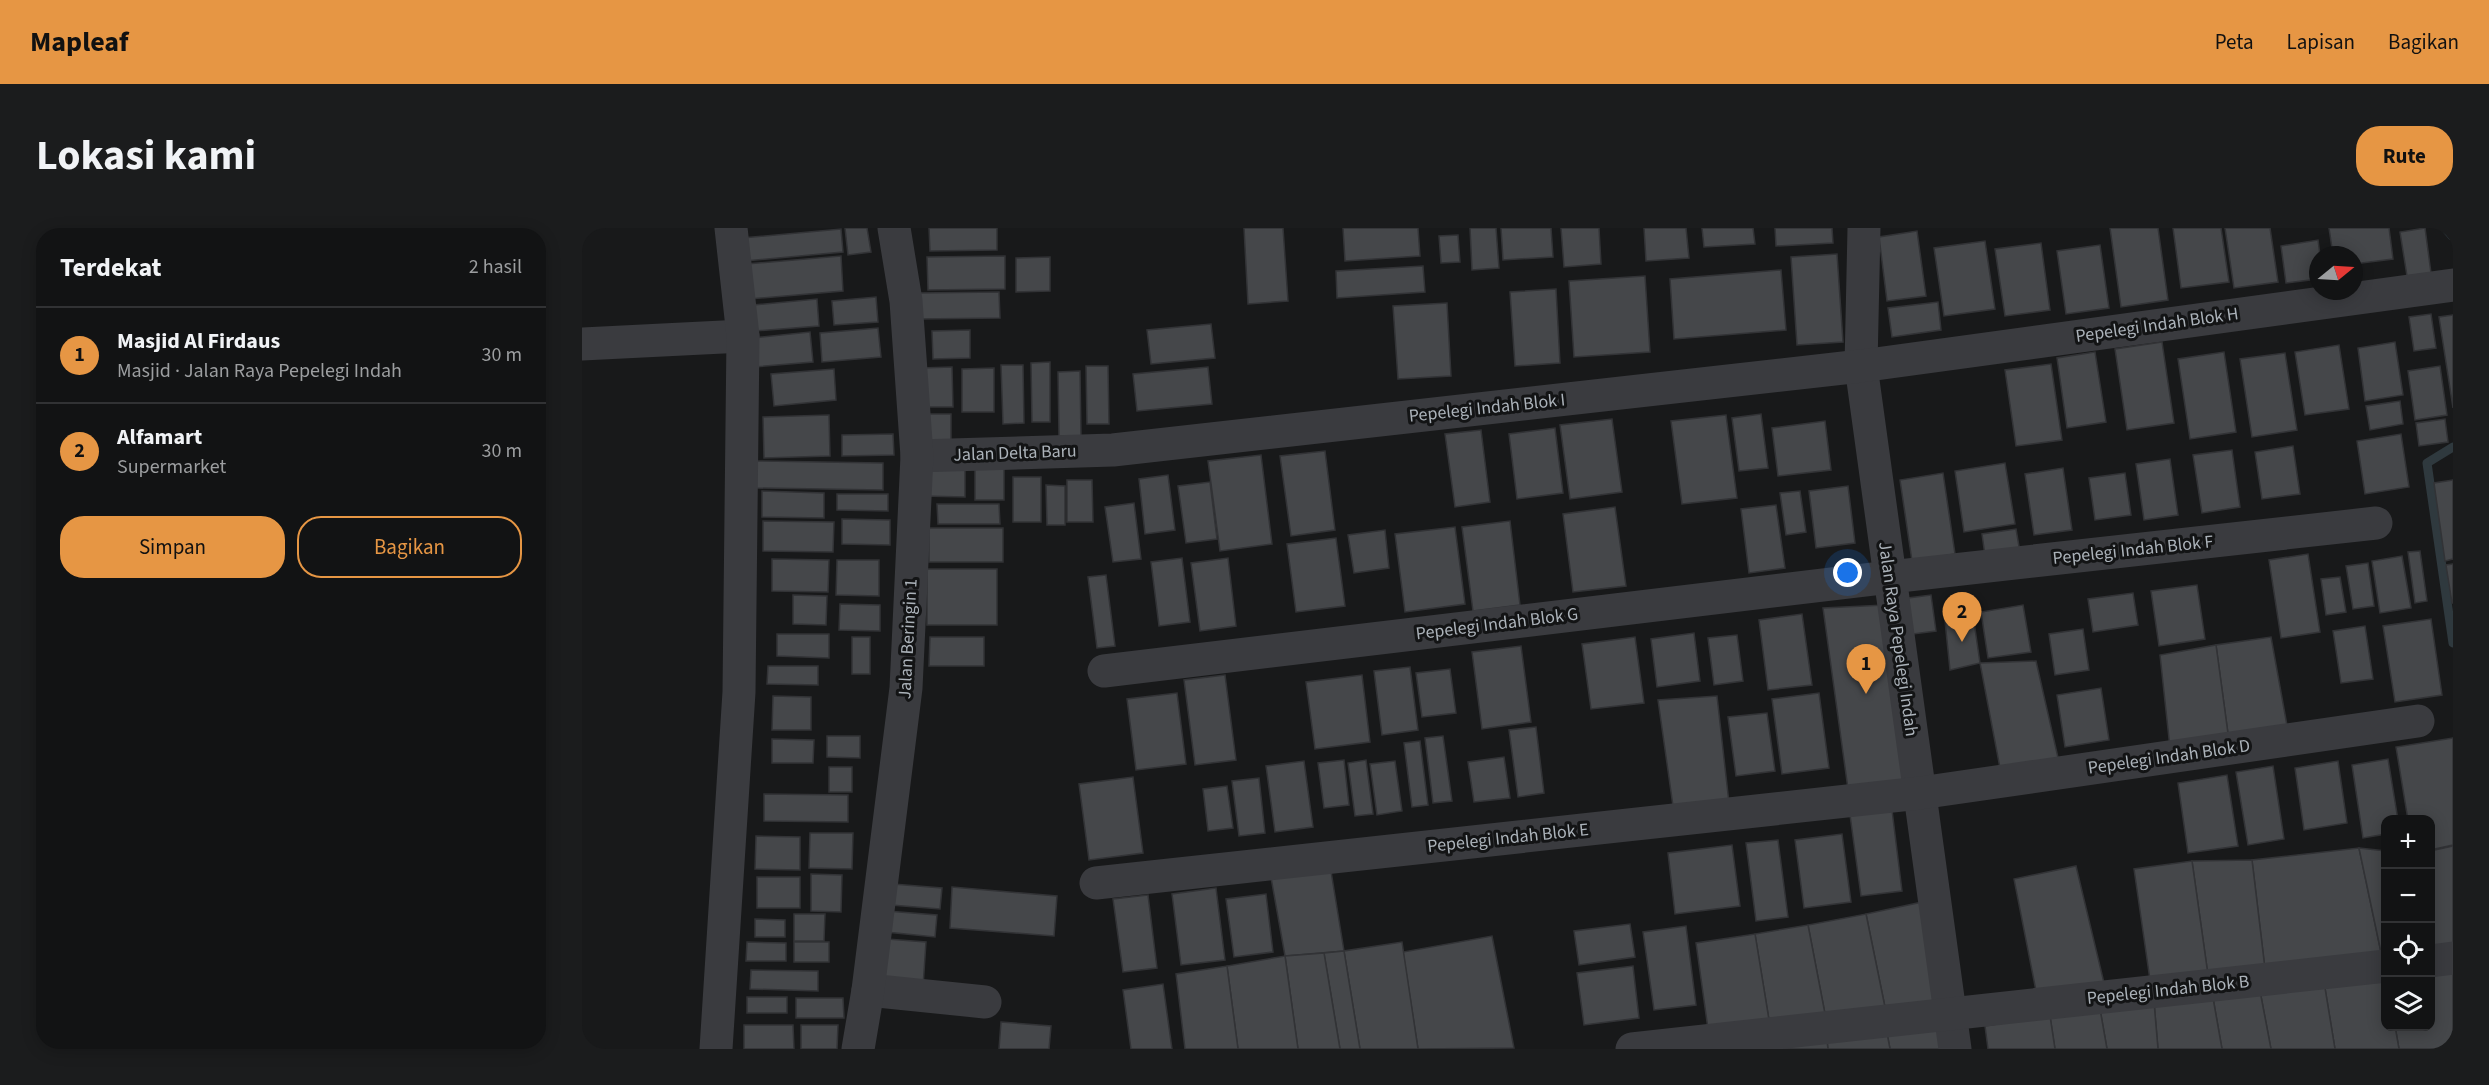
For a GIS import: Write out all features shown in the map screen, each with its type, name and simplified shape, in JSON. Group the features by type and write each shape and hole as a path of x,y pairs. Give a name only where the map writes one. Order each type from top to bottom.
{"street":[{"path":"716,1049 739,692 743,336 731,228"},
{"name":"Jalan Beringin 1","path":"858,1049 868,990 906,688 917,456 906,301 894,228"},
{"name":"Jalan Raya Pepelegi Indah","path":"1864,228 1861,366 1954,1049"},
{"name":"Pepelegi Indah Blok H","path":"1861,366 2453,285"},
{"path":"582,344 743,336"},
{"name":"Pepelegi Indah Blok I","path":"1113,450 1861,366"},
{"name":"Jalan Delta Baru","path":"917,456 1113,450"},
{"name":"Pepelegi Indah Blok F","path":"1890,577 2376,523"},
{"name":"Pepelegi Indah Blok G","path":"1104,671 1890,577"},
{"name":"Pepelegi Indah Blok D","path":"1920,793 2418,721"},
{"name":"Pepelegi Indah Blok E","path":"1096,883 1920,793"},
{"path":"2435,960 2453,958"},
{"name":"Pepelegi Indah Blok B","path":"1632,1049 2381,966"},
{"path":"868,990 986,1002"}],"building":[{"path":"845,228 867,228 871,252 848,255"},
{"path":"929,228 997,228 997,250 930,251"},
{"path":"1244,228 1283,228 1288,301 1248,304"},
{"path":"1343,228 1418,228 1420,256 1345,261"},
{"path":"1470,228 1496,228 1499,268 1472,270"},
{"path":"1501,228 1551,228 1553,257 1503,260"},
{"path":"1561,228 1599,228 1601,264 1564,267"},
{"path":"1644,228 1686,228 1689,258 1646,261"},
{"path":"1702,228 1753,228 1755,244 1704,247"},
{"path":"1775,228 1832,228 1833,243 1776,246"},
{"path":"2110,228 2158,228 2168,300 2121,307"},
{"path":"2173,228 2221,228 2229,282 2181,288"},
{"path":"2225,228 2270,228 2278,282 2234,288"},
{"path":"2329,228 2389,228 2393,259 2363,263 2363,246 2332,246"},
{"path":"2425,228 2431,273 2407,276 2400,232"},
{"path":"841,229 843,252 745,261 742,238"},
{"path":"1917,231 1926,296 1887,301 1879,237"},
{"path":"1458,235 1460,262 1441,263 1439,236"},
{"path":"2318,240 2319,246 2309,246 2309,280 2286,283 2281,246"},
{"path":"1985,241 1995,309 1944,316 1934,248"},
{"path":"2041,243 2050,310 2005,316 1995,249"},
{"path":"2100,245 2109,308 2066,314 2057,251"},
{"path":"1837,254 1843,342 1797,345 1791,257"},
{"path":"841,256 843,291 749,299 746,264"},
{"path":"1005,256 1005,289 928,290 927,257"},
{"path":"1050,257 1050,291 1016,292 1016,258"},
{"path":"1423,266 1425,292 1337,298 1336,271"},
{"path":"1781,270 1786,330 1674,339 1670,279"},
{"path":"1645,276 1650,352 1574,357 1569,281"},
{"path":"1556,289 1560,363 1515,366 1510,292"},
{"path":"999,292 1000,318 919,319 918,293"},
{"path":"876,297 878,322 834,325 832,301"},
{"path":"817,299 819,326 755,331 753,305"},
{"path":"1938,302 1941,330 1892,337 1888,308"},
{"path":"1447,303 1451,376 1398,379 1393,306"},
{"path":"2431,314 2436,348 2414,351 2409,317"},
{"path":"2453,315 2453,408 2439,317"},
{"path":"1211,324 1215,358 1151,364 1147,330"},
{"path":"878,328 881,357 822,362 820,333"},
{"path":"970,330 970,358 933,359 932,331"},
{"path":"810,332 813,362 754,367 752,338"},
{"path":"2162,342 2174,423 2127,430 2115,349"},
{"path":"2395,342 2403,395 2365,401 2358,348"},
{"path":"2339,345 2349,409 2305,415 2295,352"},
{"path":"2095,352 2106,422 2067,428 2057,358"},
{"path":"2224,352 2236,432 2190,439 2178,359"},
{"path":"2285,353 2297,430 2252,437 2240,359"},
{"path":"1050,362 1050,422 1032,422 1031,363"},
{"path":"2051,364 2062,440 2016,446 2005,370"},
{"path":"1001,365 1023,365 1024,423 1003,424"},
{"path":"1086,366 1108,366 1109,424 1087,424"},
{"path":"2440,366 2447,415 2415,420 2408,371"},
{"path":"952,367 953,407 921,407 920,368"},
{"path":"1208,367 1212,404 1137,411 1133,374"},
{"path":"994,368 994,412 962,412 962,369"},
{"path":"834,369 836,400 774,406 771,374"},
{"path":"1080,371 1081,436 1059,436 1058,372"},
{"path":"2400,401 2403,424 2370,430 2366,406"},
{"path":"920,414 951,414 951,441 920,442"},
{"path":"1761,414 1768,468 1739,471 1732,418"},
{"path":"829,415 830,456 764,458 763,417"},
{"path":"1726,415 1737,498 1682,504 1671,421"},
{"path":"1612,419 1622,492 1570,499 1560,425"},
{"path":"2445,419 2448,442 2419,446 2416,423"},
{"path":"1825,421 1831,470 1778,476 1772,428"},
{"path":"1555,428 1563,493 1517,499 1509,434"},
{"path":"1481,430 1490,502 1455,507 1445,434"},
{"path":"893,434 894,455 842,456 842,435"},
{"path":"2401,434 2409,487 2365,494 2357,441"},
{"path":"2293,446 2300,494 2262,499 2255,452"},
{"path":"2232,450 2240,507 2202,513 2193,455"},
{"path":"1325,451 1335,530 1291,536 1280,456"},
{"path":"1261,455 1272,544 1220,551 1208,461"},
{"path":"2170,459 2178,515 2144,520 2136,464"},
{"path":"757,461 883,463 883,490 756,488"},
{"path":"975,461 1004,461 1004,500 975,500"},
{"path":"2005,463 2015,524 1964,532 1955,471"},
{"path":"2063,468 2072,530 2034,535 2025,474"},
{"path":"922,469 965,470 965,497 922,496"},
{"path":"1943,473 1955,554 1912,561 1900,480"},
{"path":"2125,473 2131,515 2095,520 2089,478"},
{"path":"1168,475 1175,530 1145,534 1139,479"},
{"path":"1013,477 1041,477 1041,522 1013,522"},
{"path":"1067,480 1092,480 1093,522 1067,522"},
{"path":"2453,480 2453,559 2445,561 2434,483"},
{"path":"1210,482 1217,539 1186,543 1178,486"},
{"path":"1046,485 1065,486 1065,525 1047,525"},
{"path":"1848,486 1855,543 1816,548 1809,491"},
{"path":"762,491 824,493 824,518 762,517"},
{"path":"1800,491 1806,532 1786,535 1780,493"},
{"path":"837,494 888,494 888,511 837,510"},
{"path":"1134,503 1141,559 1113,562 1105,507"},
{"path":"937,504 999,504 1000,524 938,524"},
{"path":"1776,505 1785,568 1749,573 1741,509"},
{"path":"1615,507 1626,586 1573,592 1563,514"},
{"path":"842,519 890,520 890,545 842,544"},
{"path":"763,521 834,522 833,552 763,551"},
{"path":"1510,521 1520,605 1473,611 1462,527"},
{"path":"1455,527 1465,604 1405,612 1395,534"},
{"path":"929,528 1003,528 1003,562 929,562"},
{"path":"2016,529 2021,558 1986,563 1982,534"},
{"path":"1385,530 1389,568 1354,573 1348,535"},
{"path":"1336,538 1345,606 1296,612 1287,544"},
{"path":"2420,551 2427,601 2415,603 2408,552"},
{"path":"2308,554 2320,632 2281,638 2269,560"},
{"path":"2402,556 2411,608 2380,613 2372,561"},
{"path":"1182,558 1190,622 1159,626 1151,562"},
{"path":"1228,558 1236,626 1200,631 1191,563"},
{"path":"772,559 829,560 828,592 772,591"},
{"path":"837,560 879,560 879,596 836,595"},
{"path":"2368,563 2374,606 2353,609 2346,566"},
{"path":"2453,564 2453,603 2452,603 2446,565"},
{"path":"927,569 997,569 997,625 927,625"},
{"path":"1106,575 1115,646 1097,648 1088,577"},
{"path":"2340,577 2346,612 2326,615 2321,579"},
{"path":"2197,585 2205,639 2159,646 2151,591"},
{"path":"2133,593 2138,625 2093,632 2088,599"},
{"path":"793,595 827,596 826,625 793,624"},
{"path":"1931,595 1936,631 1913,634 1908,598"},
{"path":"840,604 880,605 880,631 839,630"},
{"path":"1885,605 1907,780 1848,789 1823,608"},
{"path":"2023,605 2031,652 1988,658 1981,612"},
{"path":"1802,614 1812,685 1768,690 1759,620"},
{"path":"1973,615 1980,663 1950,670 1945,621"},
{"path":"2431,619 2442,695 2395,702 2383,626"},
{"path":"2365,626 2373,679 2341,683 2333,631"},
{"path":"2083,629 2089,670 2055,675 2049,634"},
{"path":"1694,633 1700,681 1657,687 1651,639"},
{"path":"777,634 829,634 829,658 777,656"},
{"path":"1737,635 1743,681 1714,685 1708,638"},
{"path":"852,637 870,637 870,674 852,674"},
{"path":"930,637 984,637 984,666 929,666"},
{"path":"1635,637 1644,703 1591,709 1582,644"},
{"path":"2271,637 2288,731 2229,741 2216,645"},
{"path":"2216,645 2229,741 2170,748 2160,655"},
{"path":"1521,646 1531,722 1482,729 1472,652"},
{"path":"2036,661 2059,762 2000,768 1980,663"},
{"path":"768,666 818,666 818,685 767,684"},
{"path":"1410,667 1418,730 1382,735 1374,671"},
{"path":"1450,669 1456,713 1422,717 1416,673"},
{"path":"1225,675 1236,760 1195,765 1184,680"},
{"path":"1362,675 1370,742 1315,749 1306,682"},
{"path":"2101,688 2109,740 2065,747 2057,695"},
{"path":"1177,693 1186,764 1136,770 1127,699"},
{"path":"1819,693 1829,768 1782,774 1772,699"},
{"path":"773,696 811,697 811,730 772,730"},
{"path":"1717,696 1729,803 1673,806 1658,700"},
{"path":"1767,713 1775,771 1736,776 1728,717"},
{"path":"1536,727 1544,793 1518,797 1509,730"},
{"path":"827,736 860,736 860,758 827,757"},
{"path":"1443,736 1452,801 1433,803 1425,738"},
{"path":"2453,738 2453,845 2435,849 2435,815 2407,815 2396,747"},
{"path":"772,739 814,740 813,763 772,763"},
{"path":"1420,741 1428,805 1412,807 1404,743"},
{"path":"1504,757 1510,798 1474,802 1468,762"},
{"path":"2388,759 2397,815 2381,815 2381,835 2363,838 2352,765"},
{"path":"1344,760 1349,805 1324,808 1318,763"},
{"path":"1366,760 1373,814 1355,816 1348,763"},
{"path":"1304,761 1313,827 1275,832 1266,766"},
{"path":"1395,761 1402,811 1377,815 1370,764"},
{"path":"2338,761 2347,823 2304,830 2295,768"},
{"path":"2273,766 2284,839 2248,845 2236,772"},
{"path":"829,767 852,767 852,792 829,792"},
{"path":"2227,775 2238,846 2188,853 2178,783"},
{"path":"1133,777 1143,853 1089,860 1079,784"},
{"path":"1259,778 1265,833 1239,836 1232,781"},
{"path":"1227,786 1233,828 1208,831 1203,789"},
{"path":"764,794 848,795 848,822 764,821"},
{"path":"1892,810 1902,891 1861,896 1850,815"},
{"path":"810,833 853,833 852,869 809,868"},
{"path":"1842,834 1851,902 1804,908 1795,840"},
{"path":"756,836 800,837 800,870 755,869"},
{"path":"1778,840 1788,917 1756,921 1746,843"},
{"path":"1732,845 1740,906 1675,914 1668,853"},
{"path":"2453,846 2453,947 2435,949 2435,869 2435,850"},
{"path":"2359,848 2381,957 2265,969 2252,860"},
{"path":"2359,848 2381,850 2381,952"},
{"path":"2252,860 2265,969 2208,975 2192,861"},
{"path":"2192,861 2208,975 2150,980 2134,869"},
{"path":"1330,865 1344,951 1285,956 1270,872"},
{"path":"2076,866 2105,987 2036,991 2014,879"},
{"path":"811,874 842,875 841,912 811,911"},
{"path":"757,877 800,877 800,908 757,908"},
{"path":"893,884 942,888 940,909 891,905"},
{"path":"952,887 1057,896 1054,936 950,928"},
{"path":"1216,888 1225,960 1181,965 1172,894"},
{"path":"1266,894 1273,952 1234,957 1226,899"},
{"path":"1148,895 1157,968 1123,972 1113,899"},
{"path":"1927,901 1943,1002 1886,1012 1866,914"},
{"path":"887,911 937,915 935,937 886,932"},
{"path":"794,914 825,914 824,941 794,941"},
{"path":"1866,914 1886,1012 1826,1019 1808,925"},
{"path":"755,919 785,920 785,937 755,937"},
{"path":"1630,924 1635,957 1579,965 1574,931"},
{"path":"1808,925 1826,1019 1770,1026 1755,934"},
{"path":"1686,926 1696,1005 1654,1010 1643,932"},
{"path":"1755,934 1770,1026 1708,1029 1696,943"},
{"path":"1492,936 1514,1048 1418,1049 1403,952"},
{"path":"887,939 926,942 923,987 884,983"},
{"path":"747,942 786,943 786,961 746,961"},
{"path":"794,942 829,942 829,962 794,962"},
{"path":"1402,942 1418,1049 1360,1049 1344,951"},
{"path":"1344,951 1360,1049 1340,1049 1324,953"},
{"path":"1324,953 1340,1049 1298,1049 1285,956"},
{"path":"1285,956 1298,1049 1238,1049 1227,966"},
{"path":"1227,966 1238,1049 1185,1049 1176,974"},
{"path":"1633,966 1639,1018 1584,1025 1577,973"},
{"path":"2453,969 2453,1049 2399,1049 2396,1031 2435,1031 2435,971"},
{"path":"751,970 818,971 818,991 750,989"},
{"path":"2381,976 2381,1031 2396,1031 2399,1049 2335,1049 2324,982"},
{"path":"2324,982 2335,1049 2271,1049 2260,991"},
{"path":"1163,984 1172,1049 1131,1049 1123,990"},
{"path":"2260,991 2271,1049 2222,1049 2213,998"},
{"path":"747,997 787,997 787,1013 747,1013"},
{"path":"796,998 843,998 844,1018 796,1018"},
{"path":"2213,998 2222,1049 2158,1049 2154,1002"},
{"path":"2154,1002 2158,1049 2107,1049 2100,1009"},
{"path":"2100,1009 2107,1049 2055,1049 2050,1016"},
{"path":"2050,1016 2055,1049 1988,1049 1985,1026"},
{"path":"1001,1022 1051,1026 1049,1049 999,1049"},
{"path":"1949,1023 1952,1049 1890,1049 1887,1033"},
{"path":"744,1025 793,1025 794,1049 744,1049"},
{"path":"801,1025 838,1025 837,1049 801,1049"},
{"path":"1887,1033 1890,1049 1828,1049 1827,1041"},
{"path":"1827,1041 1828,1049 1772,1049"}],"waterway":[{"path":"2445,228 2453,237"},
{"path":"2453,447 2427,463 2453,643"}],"place":[{"name":"Alfamart","path":"1962,642"},
{"name":"Masjid Al Firdaus","path":"1866,694"}]}
